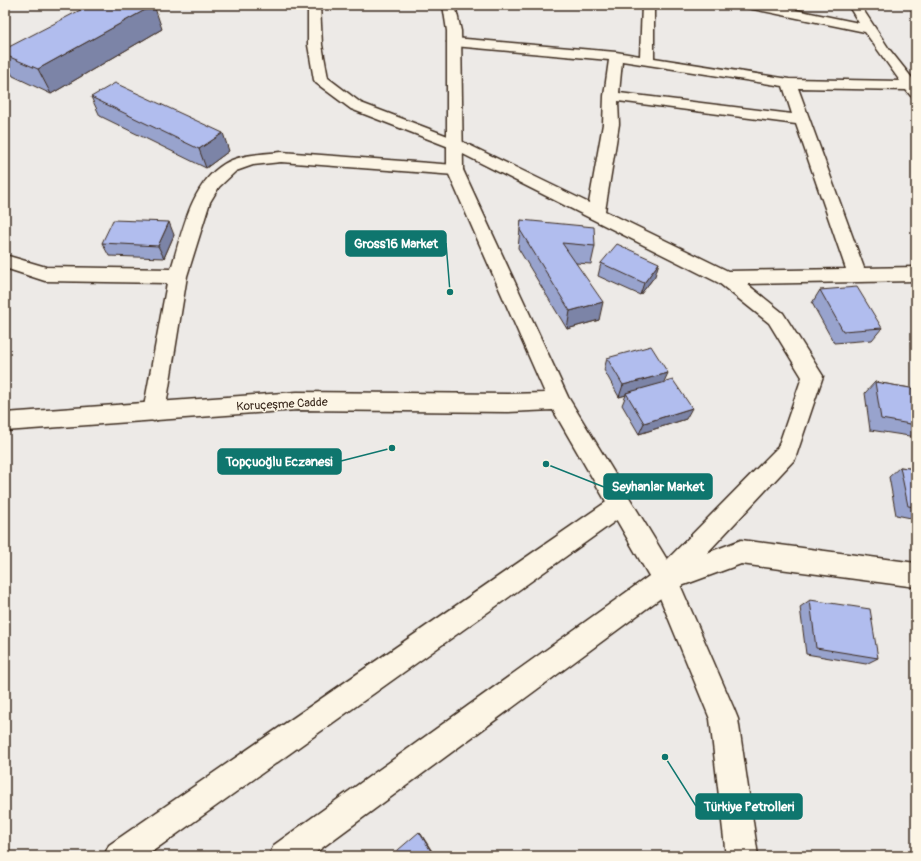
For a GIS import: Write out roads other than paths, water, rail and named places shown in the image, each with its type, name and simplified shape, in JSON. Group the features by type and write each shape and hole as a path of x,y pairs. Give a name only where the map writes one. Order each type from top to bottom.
{"street":[{"path":"285,856 665,580 787,452 813,376 776,318 726,278 455,144 356,106 321,80 315,45 314,5"},
{"path":"449,5 454,31 455,170 559,401 665,580 724,719 742,856"},
{"path":"647,62 648,5"},
{"path":"753,5 869,29"},
{"path":"854,5 884,51 913,90"},
{"path":"454,42 616,56 789,83 913,90"},
{"path":"596,214 611,124 611,96 616,56"},
{"path":"789,83 857,276"},
{"path":"611,96 802,120"},
{"path":"154,412 178,276 200,202 213,183 230,167 251,160 281,157 455,170"},
{"path":"5,261 45,274 178,276"},
{"path":"726,278 916,274"},
{"name":"Koruçeşme Cadde","path":"5,422 296,401 508,403 559,401"},
{"path":"120,856 620,505"},
{"path":"665,580 741,552 916,575"}],"place":[{"name":"Gross16 Market","path":"450,292"},
{"name":"Topçuoğlu Eczanesi","path":"392,448"},
{"name":"Seyhanlar Market","path":"546,464"},
{"name":"Türkiye Petrolleri","path":"665,757"}]}
